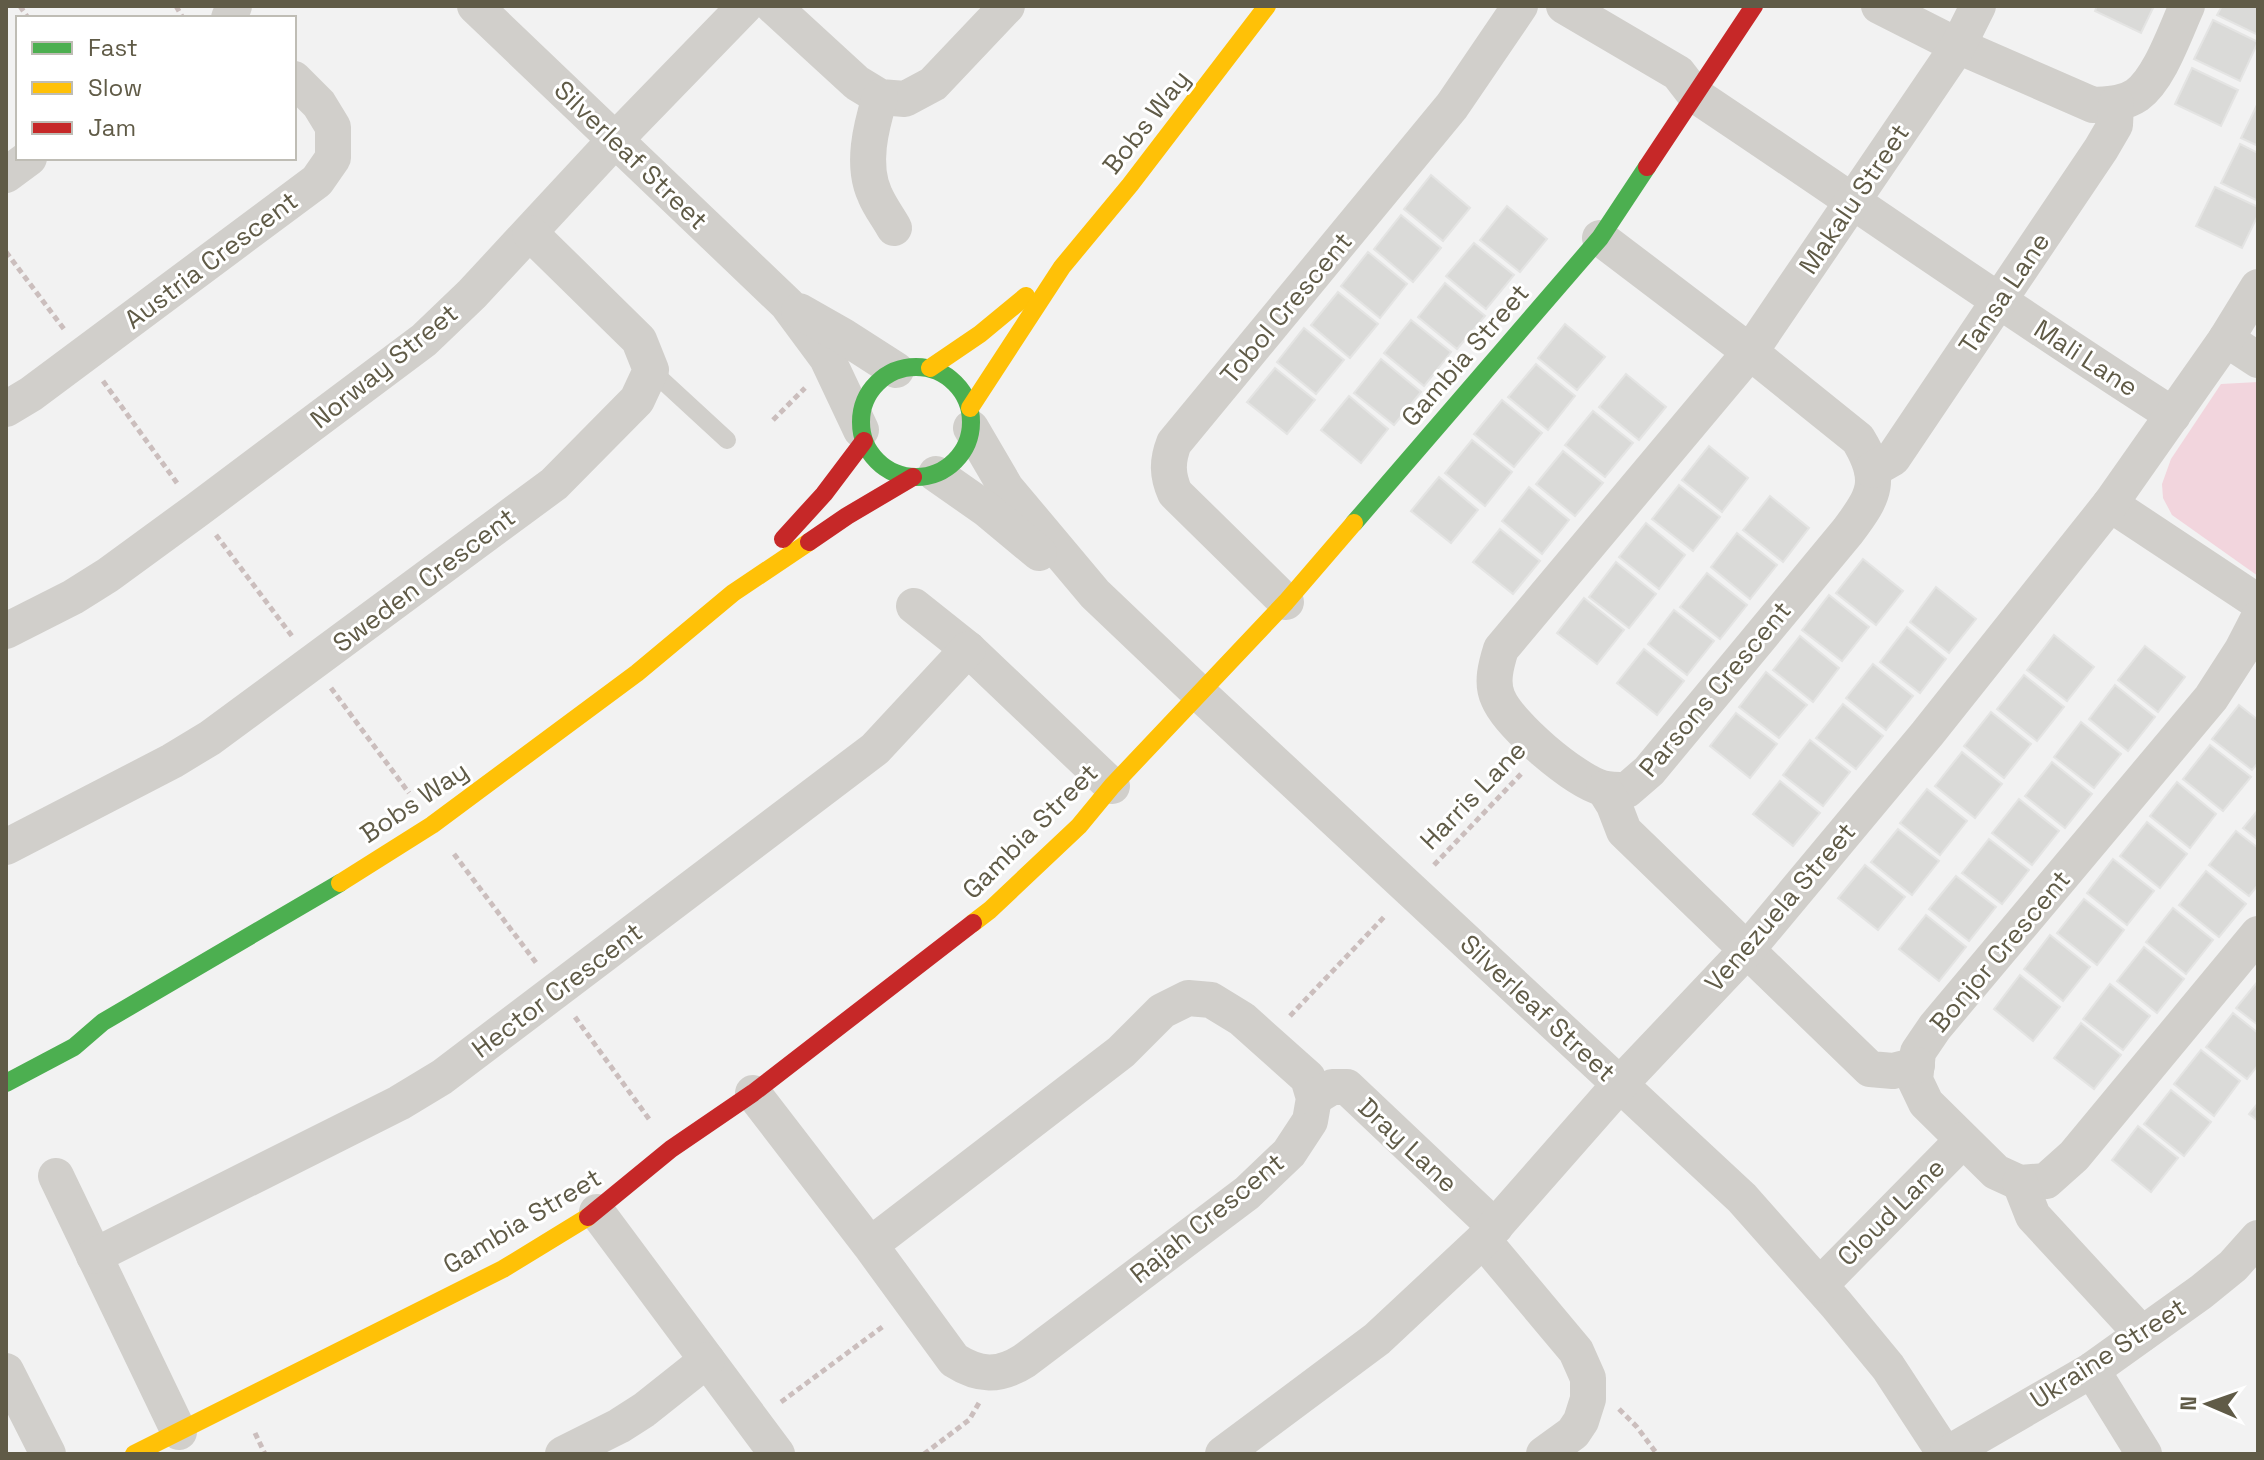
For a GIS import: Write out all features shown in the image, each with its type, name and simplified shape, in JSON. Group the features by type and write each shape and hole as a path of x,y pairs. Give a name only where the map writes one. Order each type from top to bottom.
{"street":[{"name":"Silverleaf Street","path":"475,6 787,304"},
{"name":"Norway Street","path":"6,631 73,597 108,575 412,349 472,294 745,6"},
{"path":"773,6 857,83 880,97 905,99 933,84 1007,6"},
{"name":"Bobs Way","path":"970,418 1003,355 1062,267 1130,185 1267,6"},
{"name":"Tobol Crescent","path":"1286,602 1175,493 1168,467 1174,443 1452,106 1520,6"},
{"name":"Mali Lane","path":"1564,6 1678,73 1695,95 2173,415"},
{"name":"Gambia Street","path":"134,1454 503,1269 597,1212 671,1149 753,1093 990,910 1079,826 1112,786 1286,602 1600,238 1754,6"},
{"path":"1879,6 1958,46 2093,105 2116,104 2136,96 2152,79 2187,6"},
{"name":"Makalu Street","path":"1750,352 1958,46 1978,6"},
{"name":"Austria Crescent","path":"6,409 31,394 317,181 333,158 333,127 319,104 296,81"},
{"path":"880,97 873,122 868,163 874,193 894,228"},
{"name":"Tansa Lane","path":"1872,470 1893,458 2101,149 2115,125 2116,104"},
{"path":"6,175 26,160"},
{"path":"530,233 639,340 651,370"},
{"path":"1600,238 1858,439 1870,459 1872,470"},
{"name":"Bobs Way","path":"913,369 980,334 1062,267"},
{"name":"Venezuela Street","path":"1223,1454 1377,1339 1489,1233 1620,1084 1746,951 1927,734 2110,504 2226,339 2258,287"},
{"path":"787,304 843,336 913,369 947,376 962,390 970,418 967,443 960,456 949,467 924,476 892,472 875,459 827,358 787,304"},
{"path":"2226,339 2258,360"},
{"name":"Parsons Crescent","path":"1750,352 1501,649 1494,672 1497,697 1513,722 1578,778 1604,789 1627,790 1649,771 1866,507 1875,479 1872,470"},
{"path":"863,435 861,415 873,388 883,378 913,369"},
{"name":"Sweden Crescent","path":"6,847 172,761 210,738 313,664 554,484 637,400 651,370"},
{"name":"Silverleaf Street","path":"970,418 1006,488 1095,594 1742,1198 1888,1367 1946,1454"},
{"name":"Bobs Way","path":"733,593 824,494 863,435"},
{"name":"Silverleaf Street","path":"924,476 986,509 1020,539 1095,594"},
{"name":"Bobs Way","path":"6,1083 74,1047 103,1022 340,883 432,825 637,673 733,593 847,516 924,476"},
{"path":"2110,504 2258,602"},
{"path":"914,606 968,649 1112,786"},
{"name":"Bonjor Crescent","path":"1917,1065 1918,1052 1935,1027 2211,698 2258,619"},
{"name":"Hector Crescent","path":"94,1256 399,1103 442,1077 875,749 968,649"},
{"path":"1604,789 1624,831 1870,1069 1893,1071 1917,1065 1915,1080 1926,1103 1996,1172 2020,1183 2046,1181 2074,1156 2258,934"},
{"path":"870,1245 1121,1052 1162,1011 1188,998 1211,1000 1242,1019 1308,1078 1314,1098"},
{"name":"Bobs Way","path":"77,1025 103,1022"},
{"name":"Dray Lane","path":"1314,1098 1332,1087 1347,1087 1489,1233"},
{"name":"Rajah Crescent","path":"753,1093 954,1360 968,1369 988,1373 1008,1371 1247,1193 1289,1153 1310,1121 1314,1098"},
{"name":"Cloud Lane","path":"1820,1285 1963,1140"},
{"path":"56,1176 179,1432"},
{"path":"2020,1183 2033,1216 2142,1334"},
{"path":"597,1212 777,1454"},
{"path":"1489,1233 1576,1351 1588,1378 1588,1399 1581,1421 1573,1433 1544,1454"},
{"name":"Ukraine Street","path":"1946,1454 2092,1370 2233,1266 2258,1238"},
{"path":"563,1454 644,1410 707,1360"},
{"path":"2092,1370 2144,1454"},
{"path":"6,1371 48,1454"}],"lane":[{"path":"651,370 727,440"}],"path":[{"path":"6,252 66,331"},
{"path":"101,378 179,485"},
{"path":"773,420 810,383"},
{"path":"207,523 296,641"},
{"path":"330,688 409,793"},
{"name":"Harris Lane","path":"1430,868 1544,749"},
{"path":"454,854 540,968"},
{"path":"1281,1025 1385,916"},
{"path":"569,1007 652,1123"},
{"path":"776,1405 889,1322"},
{"path":"924,1454 969,1420 985,1392"},
{"path":"1606,1404 1619,1409 1657,1454"}],"shaded area":[{"path":"2258,382 2258,576 2172,515 2163,498 2162,484 2171,459 2221,384"}],"building":[{"path":"2097,6 2154,6 2141,33 2095,11"},
{"path":"2222,6 2258,6 2258,35 2217,15"},
{"path":"2213,20 2258,42 2240,81 2194,59"},
{"path":"2192,68 2238,90 2221,126 2175,104"},
{"path":"2258,103 2258,146 2241,138"},
{"path":"2240,144 2258,153 2258,201 2221,183"},
{"path":"1431,175 1470,208 1443,241 1404,209"},
{"path":"2215,187 2258,207 2258,215 2242,248 2196,226"},
{"path":"1507,206 1547,239 1520,272 1480,240"},
{"path":"1401,215 1441,248 1413,282 1374,249"},
{"path":"1474,243 1514,275 1486,309 1446,276"},
{"path":"1368,252 1407,284 1380,318 1341,286"},
{"path":"1445,283 1485,316 1457,349 1418,317"},
{"path":"1338,292 1378,324 1350,358 1311,325"},
{"path":"1411,320 1451,352 1424,386 1384,353"},
{"path":"1565,324 1605,357 1577,390 1538,358"},
{"path":"1304,328 1344,360 1316,394 1277,362"},
{"path":"1381,359 1421,392 1394,425 1354,393"},
{"path":"1536,364 1575,396 1548,430 1508,397"},
{"path":"1275,368 1315,400 1287,434 1247,402"},
{"path":"1626,374 1666,407 1639,440 1599,407"},
{"path":"1349,396 1388,429 1361,463 1321,430"},
{"path":"1502,400 1542,433 1514,467 1474,434"},
{"path":"1593,411 1633,443 1605,477 1565,445"},
{"path":"1472,440 1512,472 1485,506 1445,473"},
{"path":"1709,446 1748,478 1722,512 1682,480"},
{"path":"1563,451 1603,483 1575,516 1536,484"},
{"path":"1439,477 1478,510 1451,543 1411,511"},
{"path":"1679,485 1720,517 1693,551 1652,519"},
{"path":"1529,487 1569,520 1542,554 1502,521"},
{"path":"1770,496 1809,528 1783,562 1743,530"},
{"path":"1646,523 1685,555 1659,589 1619,557"},
{"path":"1500,529 1540,561 1513,594 1473,562"},
{"path":"1737,533 1777,565 1750,599 1711,567"},
{"path":"1863,559 1903,591 1876,625 1836,593"},
{"path":"1616,562 1656,594 1629,628 1589,597"},
{"path":"1707,573 1747,605 1720,639 1680,607"},
{"path":"1936,587 1976,619 1949,653 1910,622"},
{"path":"1829,595 1869,627 1842,661 1802,630"},
{"path":"1584,598 1624,630 1597,664 1557,633"},
{"path":"1674,610 1714,641 1687,675 1648,644"},
{"path":"1907,627 1946,659 1920,693 1880,662"},
{"path":"2054,635 2094,667 2067,701 2027,670"},
{"path":"1800,636 1839,668 1813,702 1773,670"},
{"path":"2145,646 2185,677 2158,712 2118,680"},
{"path":"1644,649 1684,681 1657,715 1617,683"},
{"path":"1873,664 1913,696 1886,730 1846,698"},
{"path":"1766,672 1807,705 1779,738 1739,707"},
{"path":"2024,675 2064,707 2037,741 1997,709"},
{"path":"2115,685 2155,717 2128,751 2089,719"},
{"path":"1843,704 1883,736 1856,769 1816,738"},
{"path":"2239,705 2258,720 2258,763 2252,770 2212,739"},
{"path":"1991,712 2031,744 2004,778 1964,746"},
{"path":"1736,713 1777,744 1750,778 1710,746"},
{"path":"2081,722 2121,754 2094,788 2054,757"},
{"path":"1810,740 1850,772 1823,806 1783,775"},
{"path":"2210,745 2251,777 2223,811 2183,779"},
{"path":"1962,752 2002,784 1975,818 1935,786"},
{"path":"2052,762 2092,794 2065,828 2025,796"},
{"path":"1780,781 1820,813 1793,846 1753,814"},
{"path":"2177,782 2216,814 2190,848 2150,816"},
{"path":"1927,789 1967,821 1940,855 1900,823"},
{"path":"2019,799 2059,831 2032,865 1992,833"},
{"path":"2258,810 2258,840 2243,828"},
{"path":"2147,822 2187,854 2160,888 2120,856"},
{"path":"1898,829 1939,861 1912,895 1871,862"},
{"path":"2236,831 2258,848 2258,885 2249,896 2209,865"},
{"path":"1989,839 2029,870 2002,904 1962,873"},
{"path":"2113,859 2154,891 2127,925 2087,893"},
{"path":"1865,865 1905,897 1878,930 1838,898"},
{"path":"2206,871 2246,904 2219,937 2179,905"},
{"path":"1956,876 1996,907 1969,941 1929,909"},
{"path":"2084,899 2124,930 2097,965 2057,933"},
{"path":"2173,908 2213,940 2186,974 2146,942"},
{"path":"1926,915 1966,947 1939,981 1899,949"},
{"path":"2050,935 2090,967 2063,1001 2024,969"},
{"path":"2144,947 2184,979 2157,1013 2117,981"},
{"path":"2020,975 2060,1007 2033,1041 1994,1009"},
{"path":"2258,981 2258,1025 2236,1008"},
{"path":"2110,984 2150,1016 2123,1050 2083,1019"},
{"path":"2233,1013 2258,1033 2258,1065 2247,1079 2206,1047"},
{"path":"2081,1023 2121,1055 2094,1089 2054,1058"},
{"path":"2201,1050 2240,1081 2214,1116 2174,1084"},
{"path":"2171,1090 2211,1122 2184,1156 2144,1124"},
{"path":"2258,1103 2258,1121 2249,1114"},
{"path":"2138,1126 2178,1158 2151,1192 2112,1160"}],"traffic: fast":[{"path":"1354,523 1600,238 1647,167"},
{"path":"916,367 937,371 955,383 967,401 971,422 967,443 955,461 937,473 916,477 895,473 877,461 865,443 861,422 865,401 877,383 895,371 916,367"},
{"path":"6,1083 74,1047 103,1022 340,883"}],"traffic: slow":[{"path":"970,408 1062,267 1130,185 1267,6"},
{"path":"930,368 980,334 1026,296"},
{"path":"973,923 1079,826 1112,786 1286,602 1354,523"},
{"path":"340,883 432,825 637,673 733,593 809,542"},
{"path":"134,1454 503,1269 588,1217"}],"traffic: jam":[{"path":"1647,167 1754,6"},
{"path":"783,539 824,494 864,441"},
{"path":"809,542 913,477"},
{"path":"588,1217 671,1149 753,1093 973,923"}]}
